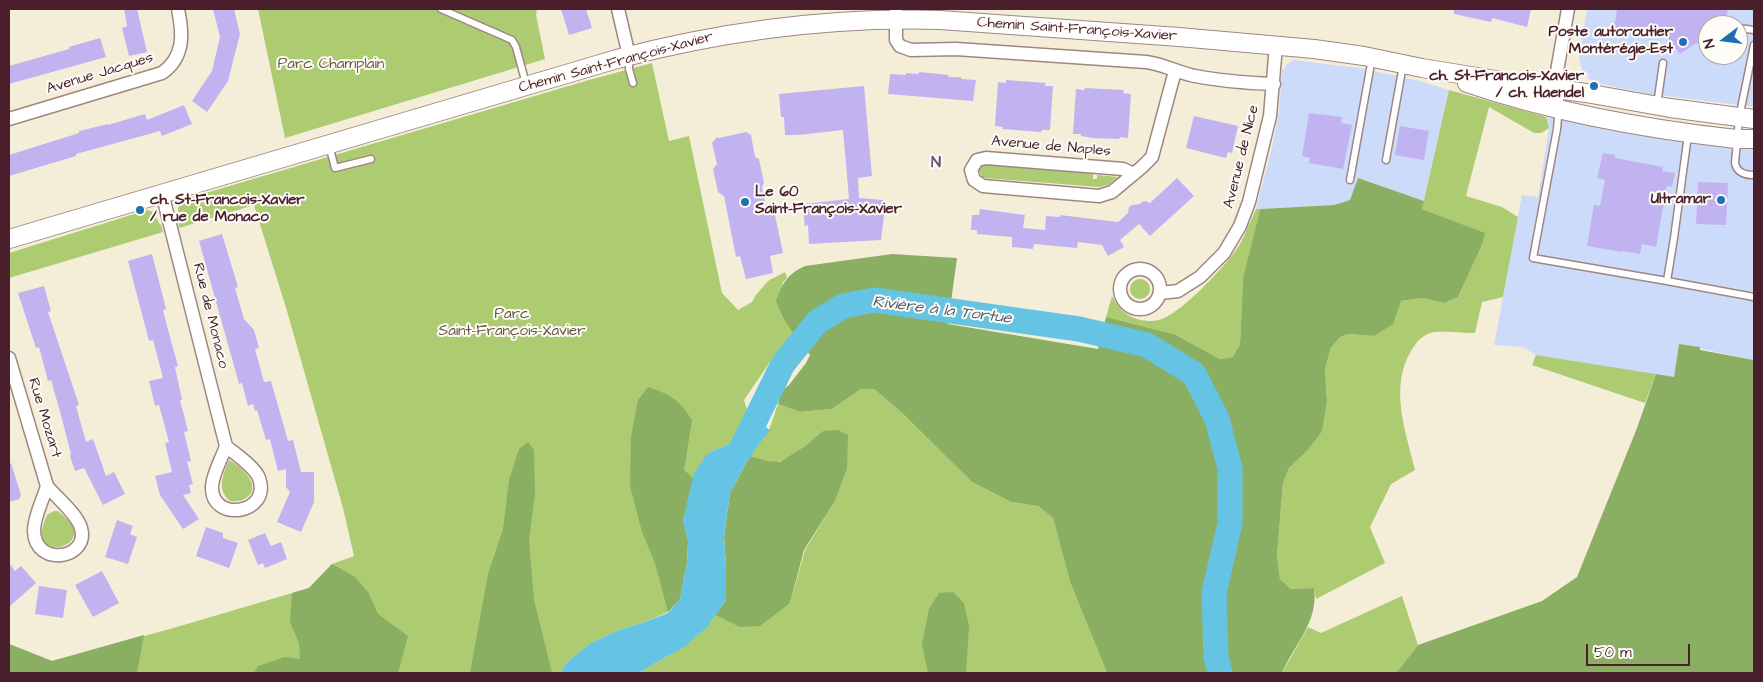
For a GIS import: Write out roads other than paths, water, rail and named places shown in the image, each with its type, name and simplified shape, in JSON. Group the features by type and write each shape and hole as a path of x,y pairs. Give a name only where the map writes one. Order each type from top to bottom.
{"street":[{"name":"Avenue Jacques","path":"9,119 162,73 172,64 182,45 182,29 178,9"},
{"path":"618,9 629,56"},
{"path":"1557,109 1557,71 1568,9"},
{"name":"Chemin Saint-François-Xavier","path":"9,240 162,193 629,56 713,36 766,28 896,14 961,22 1276,45 1372,57 1422,68 1526,85 1656,106 1747,118"},
{"path":"896,14 896,40 900,46 911,50 956,48 1146,62 1207,78 1274,84"},
{"name":"Avenue de Nice","path":"1160,293 1178,291 1195,281 1228,248 1238,231 1248,208 1270,116 1276,45"},
{"name":"Chemin Saint-François-Xavier","path":"1422,68 1494,92 1624,124 1736,140 1754,139"},
{"name":"Avenue de Naples","path":"1134,174 1123,169 986,158 977,160 971,170 974,180 983,186 1099,196 1112,192 1134,174 1147,163 1154,152 1175,71"},
{"name":"Rue de Monaco","path":"162,193 226,446"},
{"name":"Rue Mozart","path":"9,358 47,486 79,522 82,530 82,538 78,546 66,555 58,556 45,552 40,547 34,533 34,524 47,486"},
{"path":"226,446 254,470 259,477 261,485 260,494 256,501 250,507 242,510 227,509 220,505 213,493 212,485 226,446"}],"lane":[{"path":"440,9 512,40 516,47 527,86"},
{"path":"1754,45 1747,118 1736,140 1736,167 1742,173 1754,175"},
{"path":"629,56 628,69 633,83"},
{"path":"1350,180 1372,57"},
{"path":"1656,106 1664,63"},
{"path":"1386,160 1404,64"},
{"path":"1557,109 1557,129 1533,258 1754,297"},
{"path":"1667,282 1688,134"},
{"path":"328,144 335,168 371,159"}],"water":[{"path":"748,414 770,430 750,456 730,493 724,537 726,600 707,627 684,647 638,673 560,673 566,663 591,643 619,630 668,613 680,599 687,563 688,541 683,521 694,473 708,453 729,444"}],"waterway":[{"name":"Rivière à la Tortue","path":"741,449 783,364 817,322 843,306 874,300 1079,329 1147,345 1194,374 1217,419 1230,468 1230,523 1214,593 1216,657 1220,673"}],"place":[{"name":"Poste autoroutier Montérégie-Est","path":"1683,42"},
{"name":"ch. St-Francois-Xavier / ch. Haendel","path":"1594,86"},
{"name":"Ultramar","path":"1721,200"},
{"name":"Le 60 Saint-François-Xavier","path":"745,202"},
{"name":"ch. St-Francois-Xavier / rue de Monaco","path":"140,210"}],"district":[{"name":"N","path":"936,164"}],"park label":[{"name":"Parc Champlain","path":"331,65"},
{"name":"Parc Saint-François-Xavier","path":"512,324"}]}
